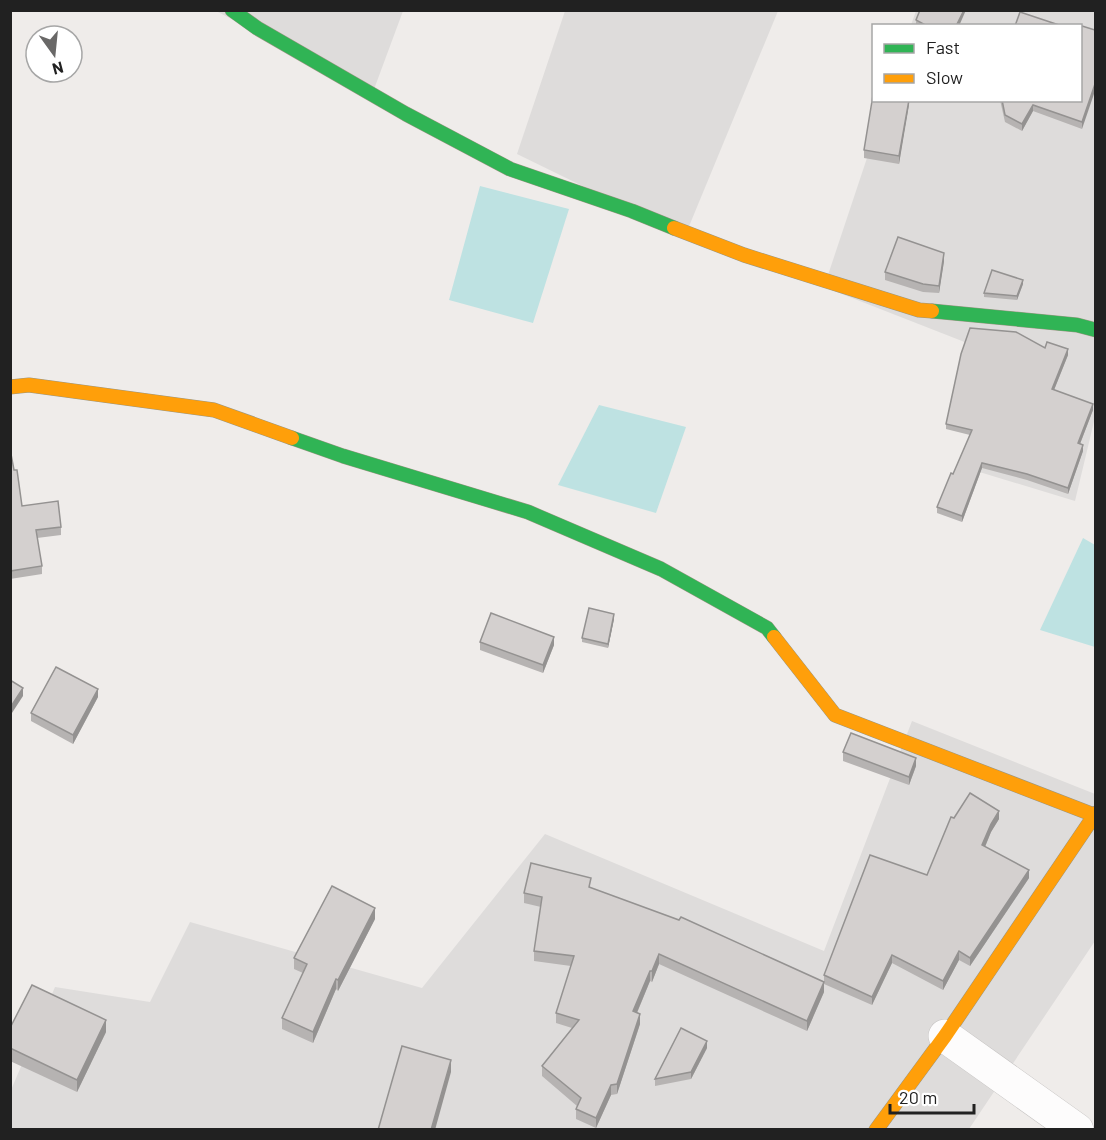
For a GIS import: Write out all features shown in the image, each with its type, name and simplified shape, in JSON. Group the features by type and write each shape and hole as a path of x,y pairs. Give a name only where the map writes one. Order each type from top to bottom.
{"street":[{"path":"232,10 257,28 406,114 510,169 632,211 744,255 919,310 1077,325 1095,330"},
{"path":"10,387 29,385 214,410 343,456 528,512 661,569 767,628 835,715 1095,814 945,1036 876,1130"},
{"path":"945,1036 1077,1130"}],"shaded area":[{"path":"216,11 403,11 373,92"},
{"path":"565,11 778,11 685,236 517,154"},
{"path":"916,11 1095,11 1096,413 1075,501 963,467 985,350 824,287 886,102 1082,102 1082,24 911,24"},
{"path":"912,721 1095,794 1095,941 969,1129 11,1130 11,1090 55,987 150,1002 190,922 422,988 545,834 824,951"}],"water":[{"path":"480,186 569,209 533,323 449,300"},
{"path":"599,405 686,427 656,513 558,485"},
{"path":"1083,538 1095,545 1095,647 1040,630"}],"building":[{"path":"920,10 964,10 957,24 923,24 916,20"},
{"path":"1020,12 1056,24 1016,24"},
{"path":"1082,26 1095,30 1095,84 1082,122 1033,105 1022,124 1005,115 1002,102 1082,102"},
{"path":"872,101 909,102 899,156 864,150"},
{"path":"898,237 944,253 939,286 923,284 885,272"},
{"path":"992,270 1023,280 1017,296 984,293"},
{"path":"970,328 1016,332 1045,348 1047,342 1068,349 1052,389 1093,404 1078,443 1083,445 1068,488 1027,474 982,463 962,516 937,507 972,430 946,424 961,354"},
{"path":"10,449 14,470 17,470 22,506 58,501 61,527 36,530 42,566 10,571"},
{"path":"589,608 614,614 608,644 582,638"},
{"path":"491,613 554,637 543,665 480,642"},
{"path":"56,667 98,689 73,735 31,713"},
{"path":"10,680 23,688 10,708"},
{"path":"851,733 916,758 909,777 843,752"},
{"path":"970,793 999,811 982,845 1029,870 970,958 959,951 943,981 892,955 872,997 824,975 870,855 927,875 951,817 954,818"},
{"path":"531,863 591,878 589,887 679,920 681,917 824,982 807,1021 659,954 633,1011 640,1014 617,1084 611,1085 596,1118 576,1109 581,1098 542,1066 579,1020 556,1013 574,956 534,951 542,897 524,893"},
{"path":"332,886 375,908 338,980 336,979 313,1032 282,1018 307,964 294,958"},
{"path":"32,985 106,1020 77,1080 10,1048 10,1028"},
{"path":"681,1028 707,1041 691,1072 655,1079"},
{"path":"402,1046 451,1060 431,1130 378,1130"}],"traffic: fast":[{"path":"232,10 257,28 406,114 510,169 674,228"},
{"path":"932,311 1077,325 1096,330"},
{"path":"292,438 343,456 528,512 661,569 767,628 774,637"}],"traffic: slow":[{"path":"674,228 744,255 919,310 932,311"},
{"path":"10,387 29,385 214,410 292,438"},
{"path":"774,637 835,715 1094,815"},
{"path":"876,1130 945,1036 1096,813"}]}
